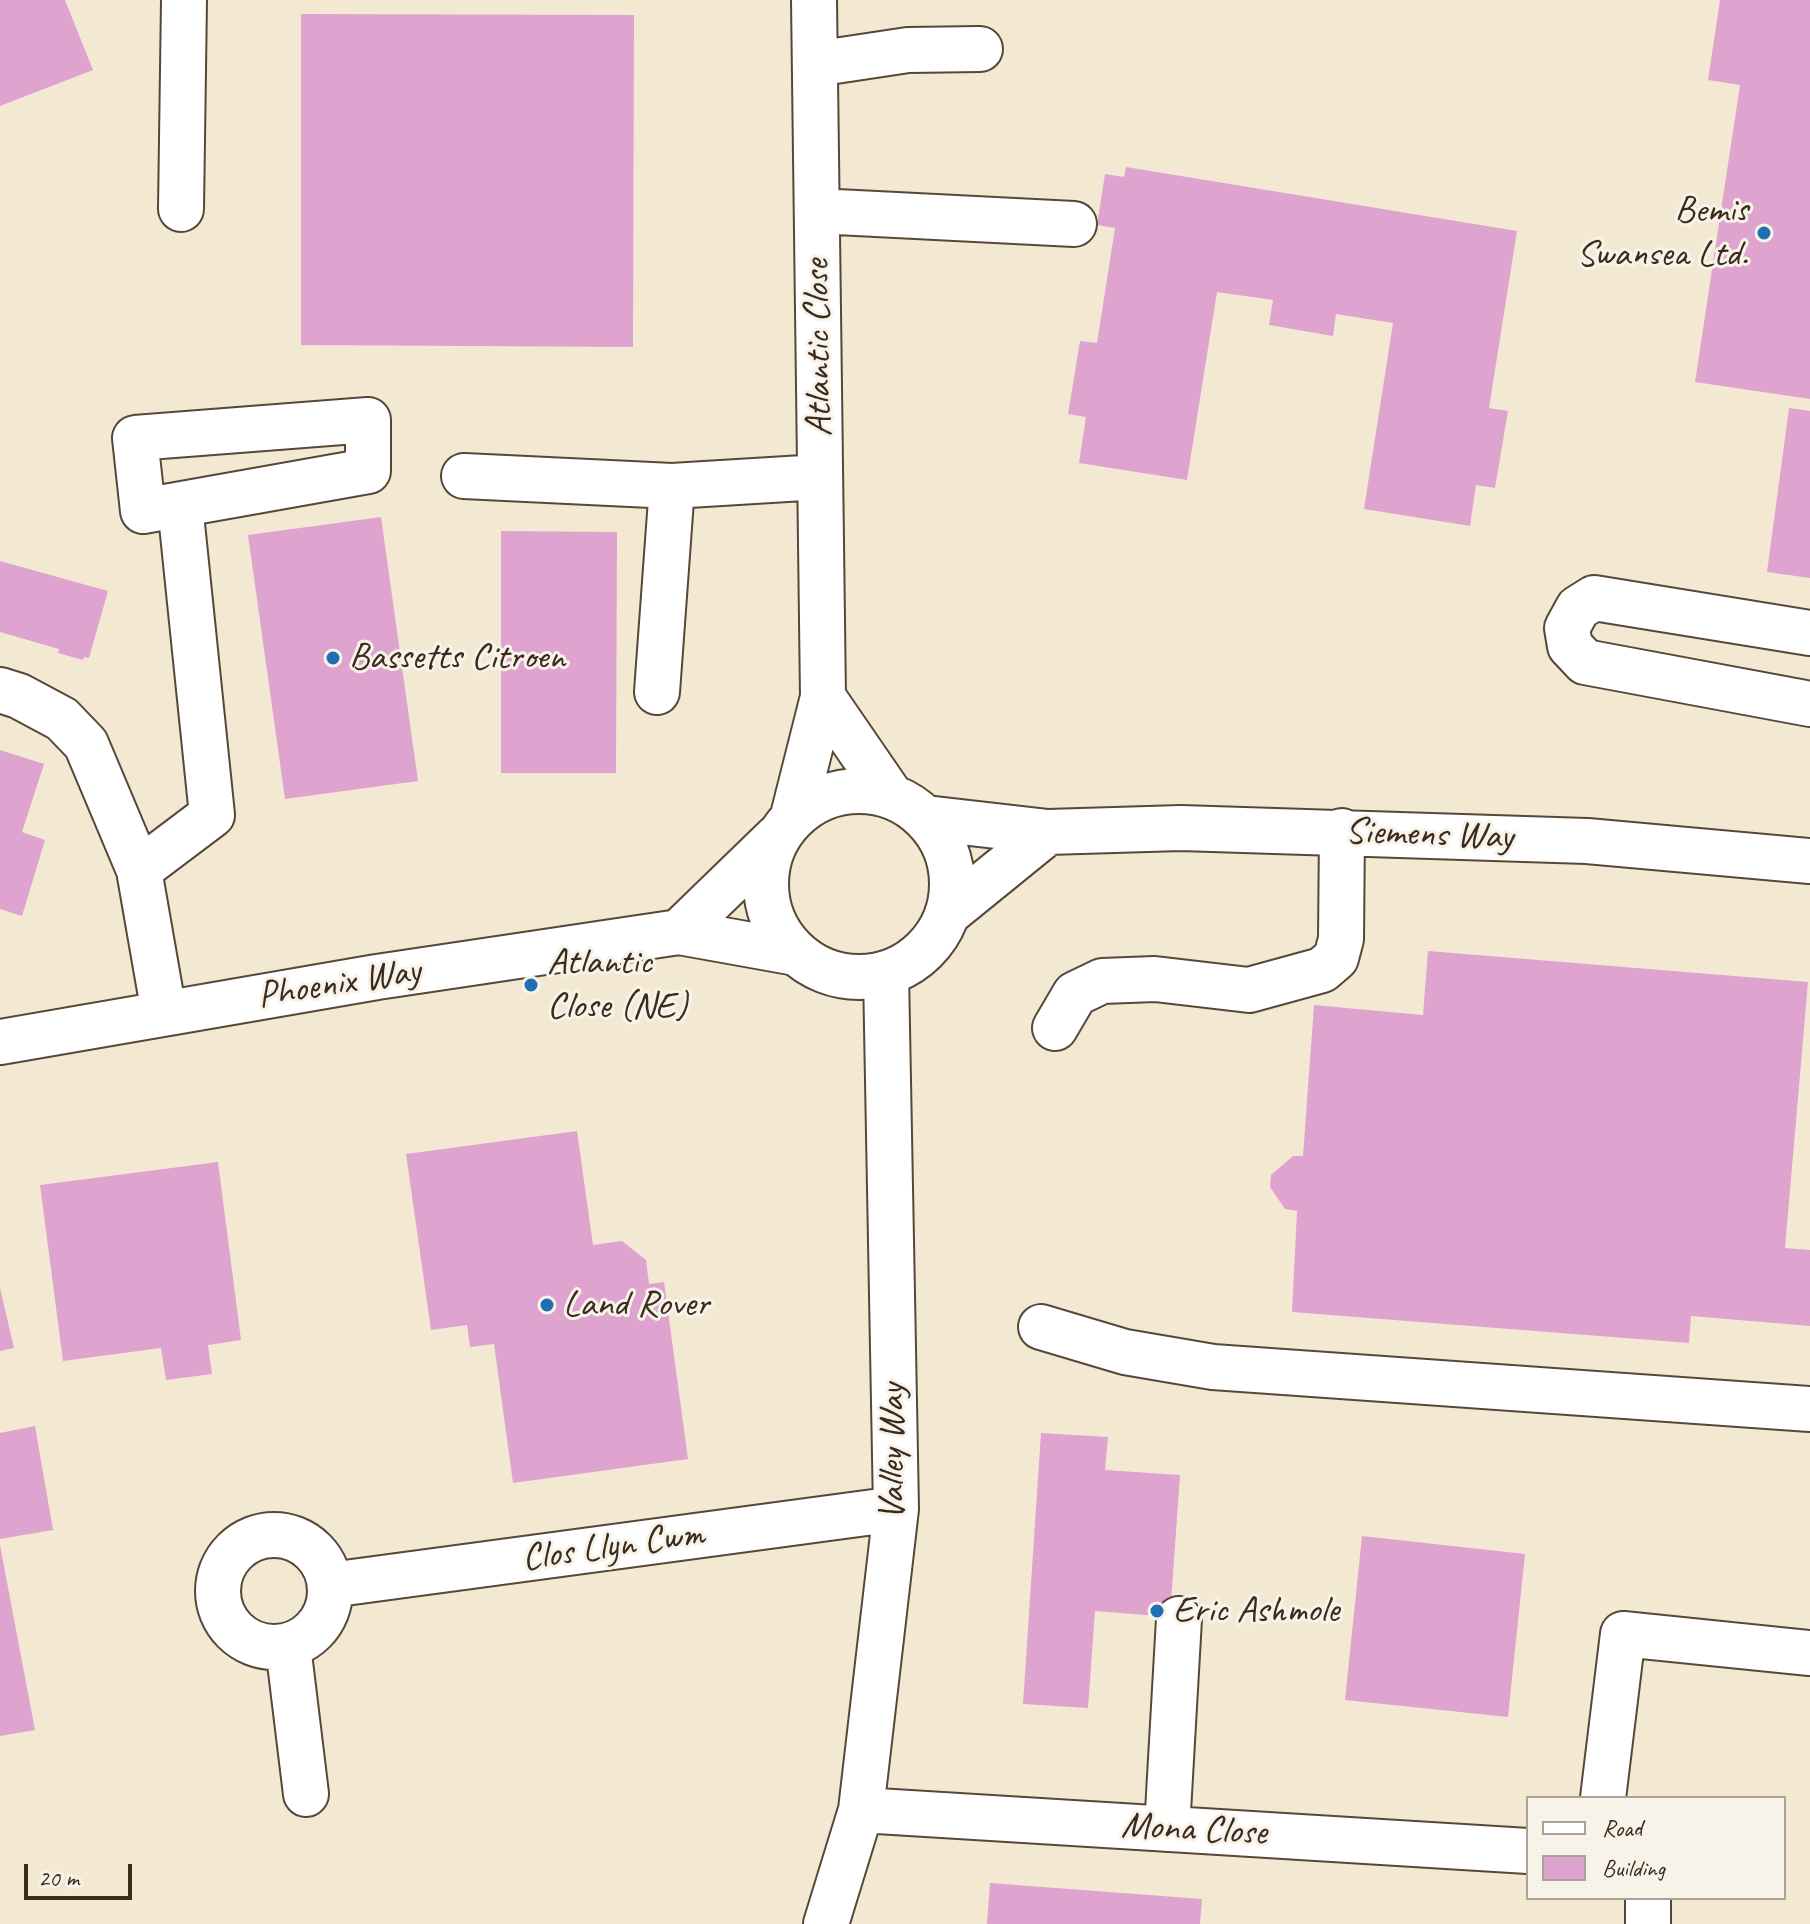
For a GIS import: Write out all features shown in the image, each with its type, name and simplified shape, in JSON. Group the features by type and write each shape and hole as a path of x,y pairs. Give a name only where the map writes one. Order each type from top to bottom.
{"street":[{"path":"181,209 184,0"},
{"name":"Atlantic Close","path":"785,827 823,697 814,0"},
{"path":"815,64 908,50 980,49"},
{"path":"817,211 1074,224"},
{"path":"368,420 368,471 180,505 143,511 135,438 368,420"},
{"path":"464,476 672,486 820,477"},
{"path":"657,692 672,486"},
{"path":"139,870 212,815 180,505"},
{"path":"1810,633 1594,598 1578,608 1567,628 1570,646 1585,662 1810,704"},
{"path":"0,690 62,719 86,744 139,870 164,1013"},
{"path":"785,827 767,873 769,911 780,934 796,953 816,967 838,975 862,977 886,973 924,951 947,914 952,894 947,853 823,697"},
{"path":"679,932 815,801 839,792 866,790 908,807"},
{"name":"Siemens Way","path":"908,807 1048,832 1181,828 1342,831 1587,841 1810,861"},
{"path":"1055,1028 1075,994 1102,981 1155,979 1249,990 1322,970 1336,958 1341,939 1342,831"},
{"path":"947,914 1048,832"},
{"name":"Phoenix Way","path":"0,1042 164,1013 679,932 796,953"},
{"name":"Valley Way","path":"826,1924 861,1810 896,1509 886,973"},
{"path":"1041,1327 1125,1352 1213,1367 1810,1409"},
{"name":"Clos Llyn Cwm","path":"330,1585 896,1509"},
{"path":"265,1536 283,1536 315,1553 330,1585 328,1605 320,1623 306,1637 288,1646 252,1643 237,1633 225,1619 218,1584 228,1560 248,1541 265,1536"},
{"path":"1167,1829 1179,1619"},
{"path":"1603,1796 1623,1634 1810,1653"},
{"path":"288,1646 306,1794"},
{"name":"Mona Close","path":"861,1810 1526,1851"},
{"path":"1648,1900 1648,1924"}],"building":[{"path":"0,0 65,0 93,70 0,106"},
{"name":"Bemis Swansea Ltd.","path":"1720,0 1810,0 1810,399 1695,382 1740,85 1708,80"},
{"path":"301,14 634,15 633,347 301,345"},
{"path":"1126,167 1517,231 1489,408 1508,411 1495,488 1476,485 1470,526 1364,509 1393,323 1336,314 1333,336 1269,325 1273,300 1217,292 1187,480 1079,463 1086,417 1068,414 1080,341 1097,343 1115,228 1097,225 1105,174 1124,177"},
{"path":"1789,408 1810,411 1810,578 1767,572"},
{"name":"Bassetts Citroen","path":"381,517 418,781 285,799 248,535"},
{"path":"501,531 617,532 616,773 501,773"},
{"path":"0,561 108,591 89,658 84,657 83,660 58,653 59,649 0,632"},
{"path":"0,750 44,764 22,832 45,840 22,916 0,909"},
{"path":"1428,951 1808,982 1785,1248 1810,1250 1810,1326 1691,1316 1689,1343 1292,1312 1297,1211 1285,1209 1270,1187 1271,1175 1293,1156 1303,1156 1314,1005 1423,1015"},
{"name":"Land Rover","path":"577,1131 593,1245 622,1241 646,1260 649,1284 664,1282 688,1459 513,1483 494,1344 470,1347 467,1325 431,1330 406,1154"},
{"path":"218,1162 241,1340 208,1345 212,1374 166,1380 161,1348 63,1361 40,1185"},
{"path":"0,1288 14,1348 0,1351"},
{"path":"35,1426 53,1530 0,1539 0,1433"},
{"path":"1041,1433 1108,1437 1105,1470 1180,1475 1170,1617 1095,1611 1088,1708 1023,1704"},
{"path":"1362,1536 1525,1554 1508,1717 1345,1700"},
{"path":"0,1545 35,1730 0,1736"},
{"path":"990,1883 1202,1899 1200,1924 987,1924"}],"place":[{"name":"Bemis Swansea Ltd.","path":"1764,233"},
{"name":"Bassetts Citroen","path":"333,658"},
{"name":"Atlantic Close (NE)","path":"531,985"},
{"name":"Land Rover","path":"547,1305"},
{"name":"Eric Ashmole","path":"1157,1611"}]}
